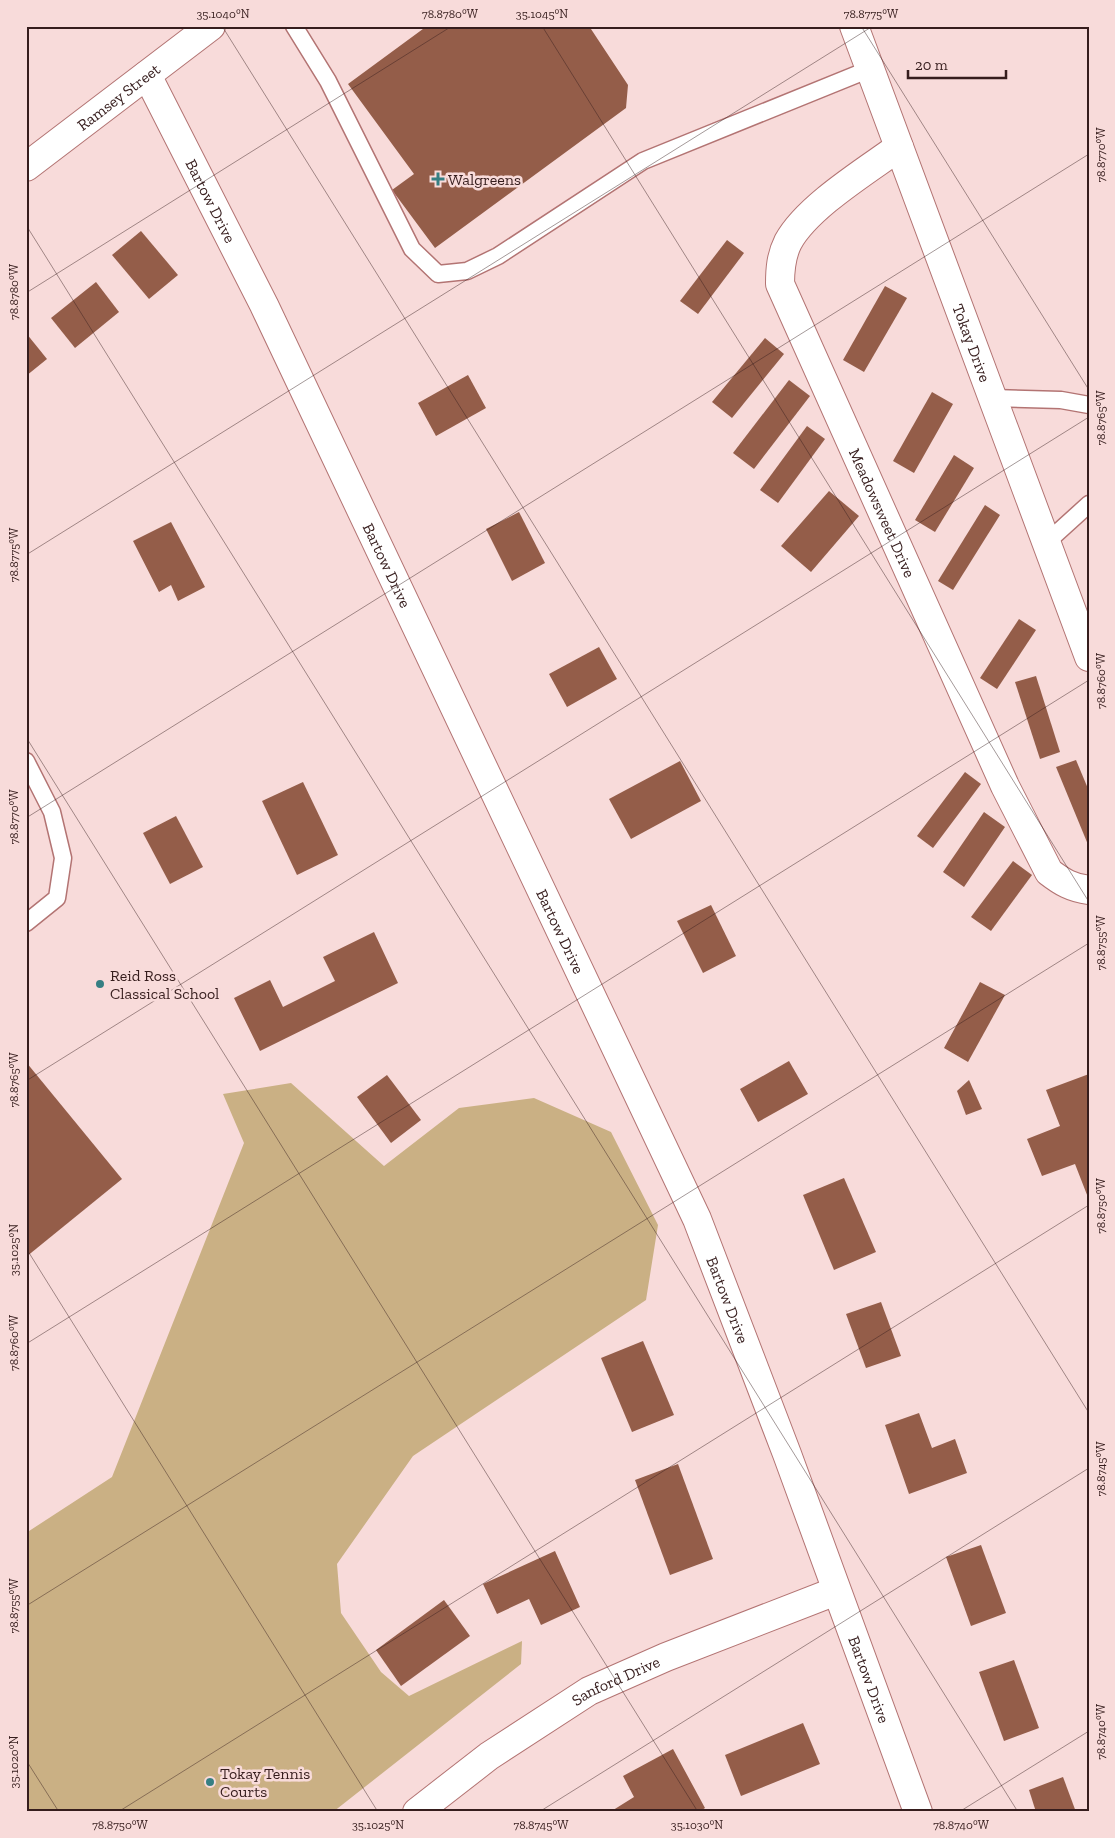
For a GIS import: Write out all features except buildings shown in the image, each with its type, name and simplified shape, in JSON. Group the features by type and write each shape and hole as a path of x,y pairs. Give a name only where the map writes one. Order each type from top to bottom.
{"street":[{"name":"Ramsey Street","path":"26,167 211,26"},
{"name":"Tokay Drive","path":"854,26 1089,657"},
{"name":"Bartow Drive","path":"147,74 264,305 697,1219 787,1454 918,1812"},
{"name":"Meadowsweet Drive","path":"899,147 811,213 788,242 780,265 780,284 1005,786 1049,872 1061,882 1076,888 1089,890"},
{"name":"Sanford Drive","path":"417,1812 489,1756 589,1691 666,1657 836,1591"}],"lane":[{"path":"294,26 328,81 412,249 438,274 467,271 498,256 643,161 870,69"},
{"path":"993,398 1061,400 1089,405"},
{"path":"1046,542 1089,504"},
{"path":"26,761 52,812 63,858 57,898 26,922"}],"shaded area":[{"path":"291,1083 384,1166 459,1108 534,1098 611,1132 658,1225 646,1300 413,1456 337,1564 341,1613 381,1672 409,1696 522,1641 521,1664 333,1812 26,1812 26,1533 112,1477 244,1143 223,1094"}],"place":[{"name":"Walgreens","path":"438,179"},
{"name":"Reid Ross Classical School","path":"100,984"},
{"name":"Tokay Tennis Courts","path":"210,1782"}]}
